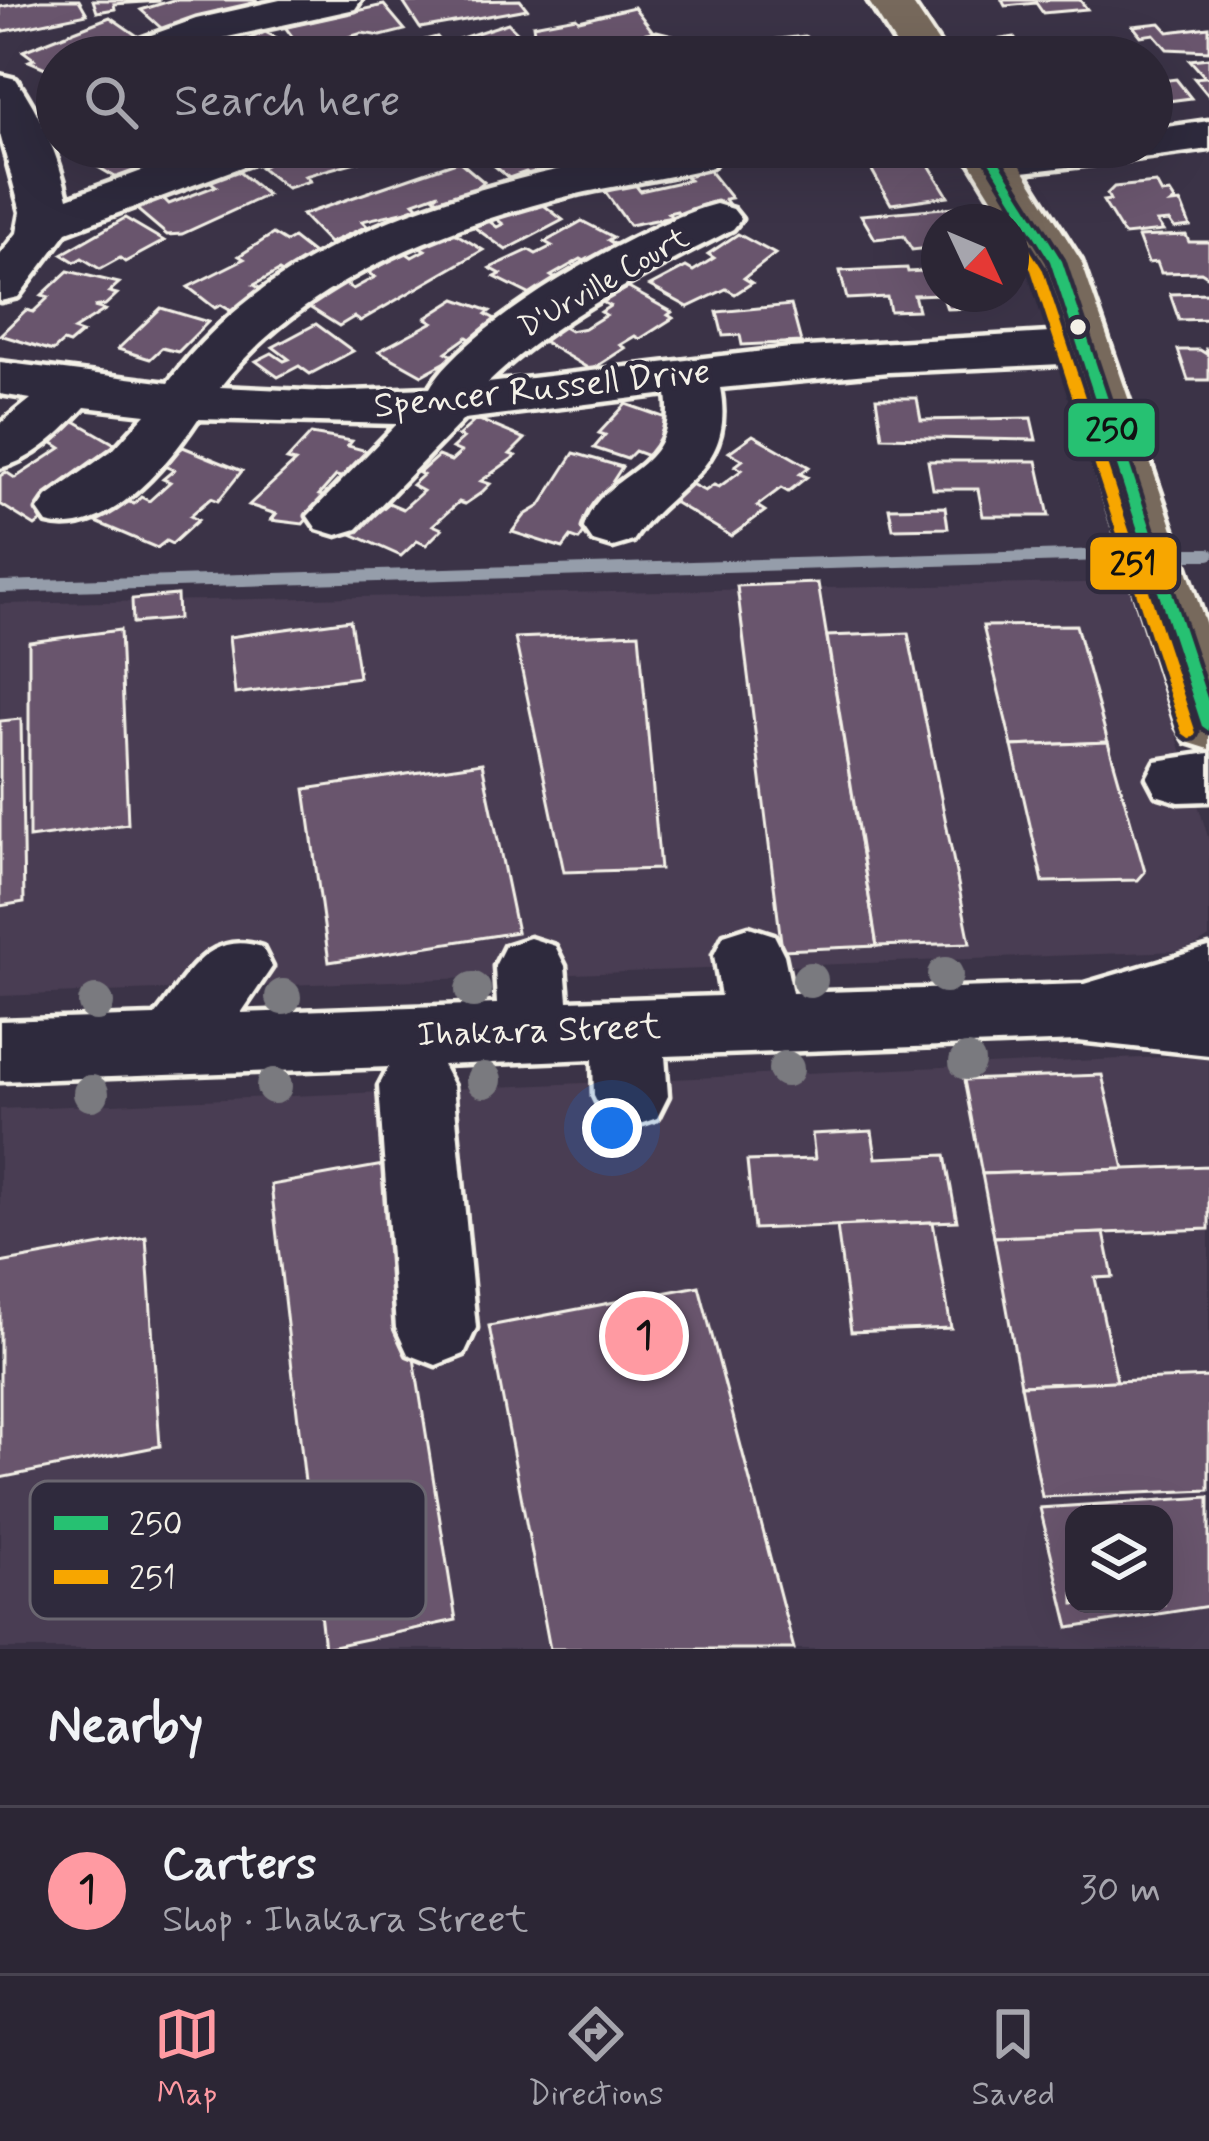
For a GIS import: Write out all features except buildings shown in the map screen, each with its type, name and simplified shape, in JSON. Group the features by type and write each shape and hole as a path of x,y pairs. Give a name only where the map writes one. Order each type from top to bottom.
{"main road":[{"path":"889,0 912,36"},
{"path":"999,168 1056,261 1199,760"}],"street":[{"path":"189,36 340,0"},
{"path":"0,286 31,250 45,223 44,202 15,161 23,93"},
{"path":"1173,140 1209,135"},
{"path":"45,223 194,168"},
{"path":"67,510 124,471 203,370 265,315 321,276 463,208 555,181 631,168"},
{"name":"D'Urville Court","path":"338,516 449,403 463,377 495,347 596,280 716,219"},
{"name":"Spencer Russell Drive","path":"0,378 183,400 370,408 585,391 903,353 1084,347"},
{"path":"614,529 616,517 692,447 700,411 691,375"},
{"path":"0,450 43,419 72,389"},
{"path":"749,955 762,1024"},
{"path":"172,1045 237,967"},
{"name":"Ihakara Street","path":"0,1051 172,1045 425,1078 532,999 630,1062 762,1024 1209,975"},
{"name":"Ihakara Street","path":"1069,991 1209,1026"},
{"path":"425,1078 436,1328"}],"shaded area":[{"path":"1129,582 1209,840 1209,937 1197,945 1179,951 0,996 0,604"},
{"path":"1209,1055 1209,1649 0,1649 0,1109"}],"waterway":[{"path":"0,587 1140,554"},
{"path":"1163,554 1209,554"}],"transit line":[{"name":"250","path":"998,168 1056,261 1209,726"},
{"name":"251","path":"1029,257 1189,733"}],"place":[{"name":"Carters","path":"644,1336"}]}
